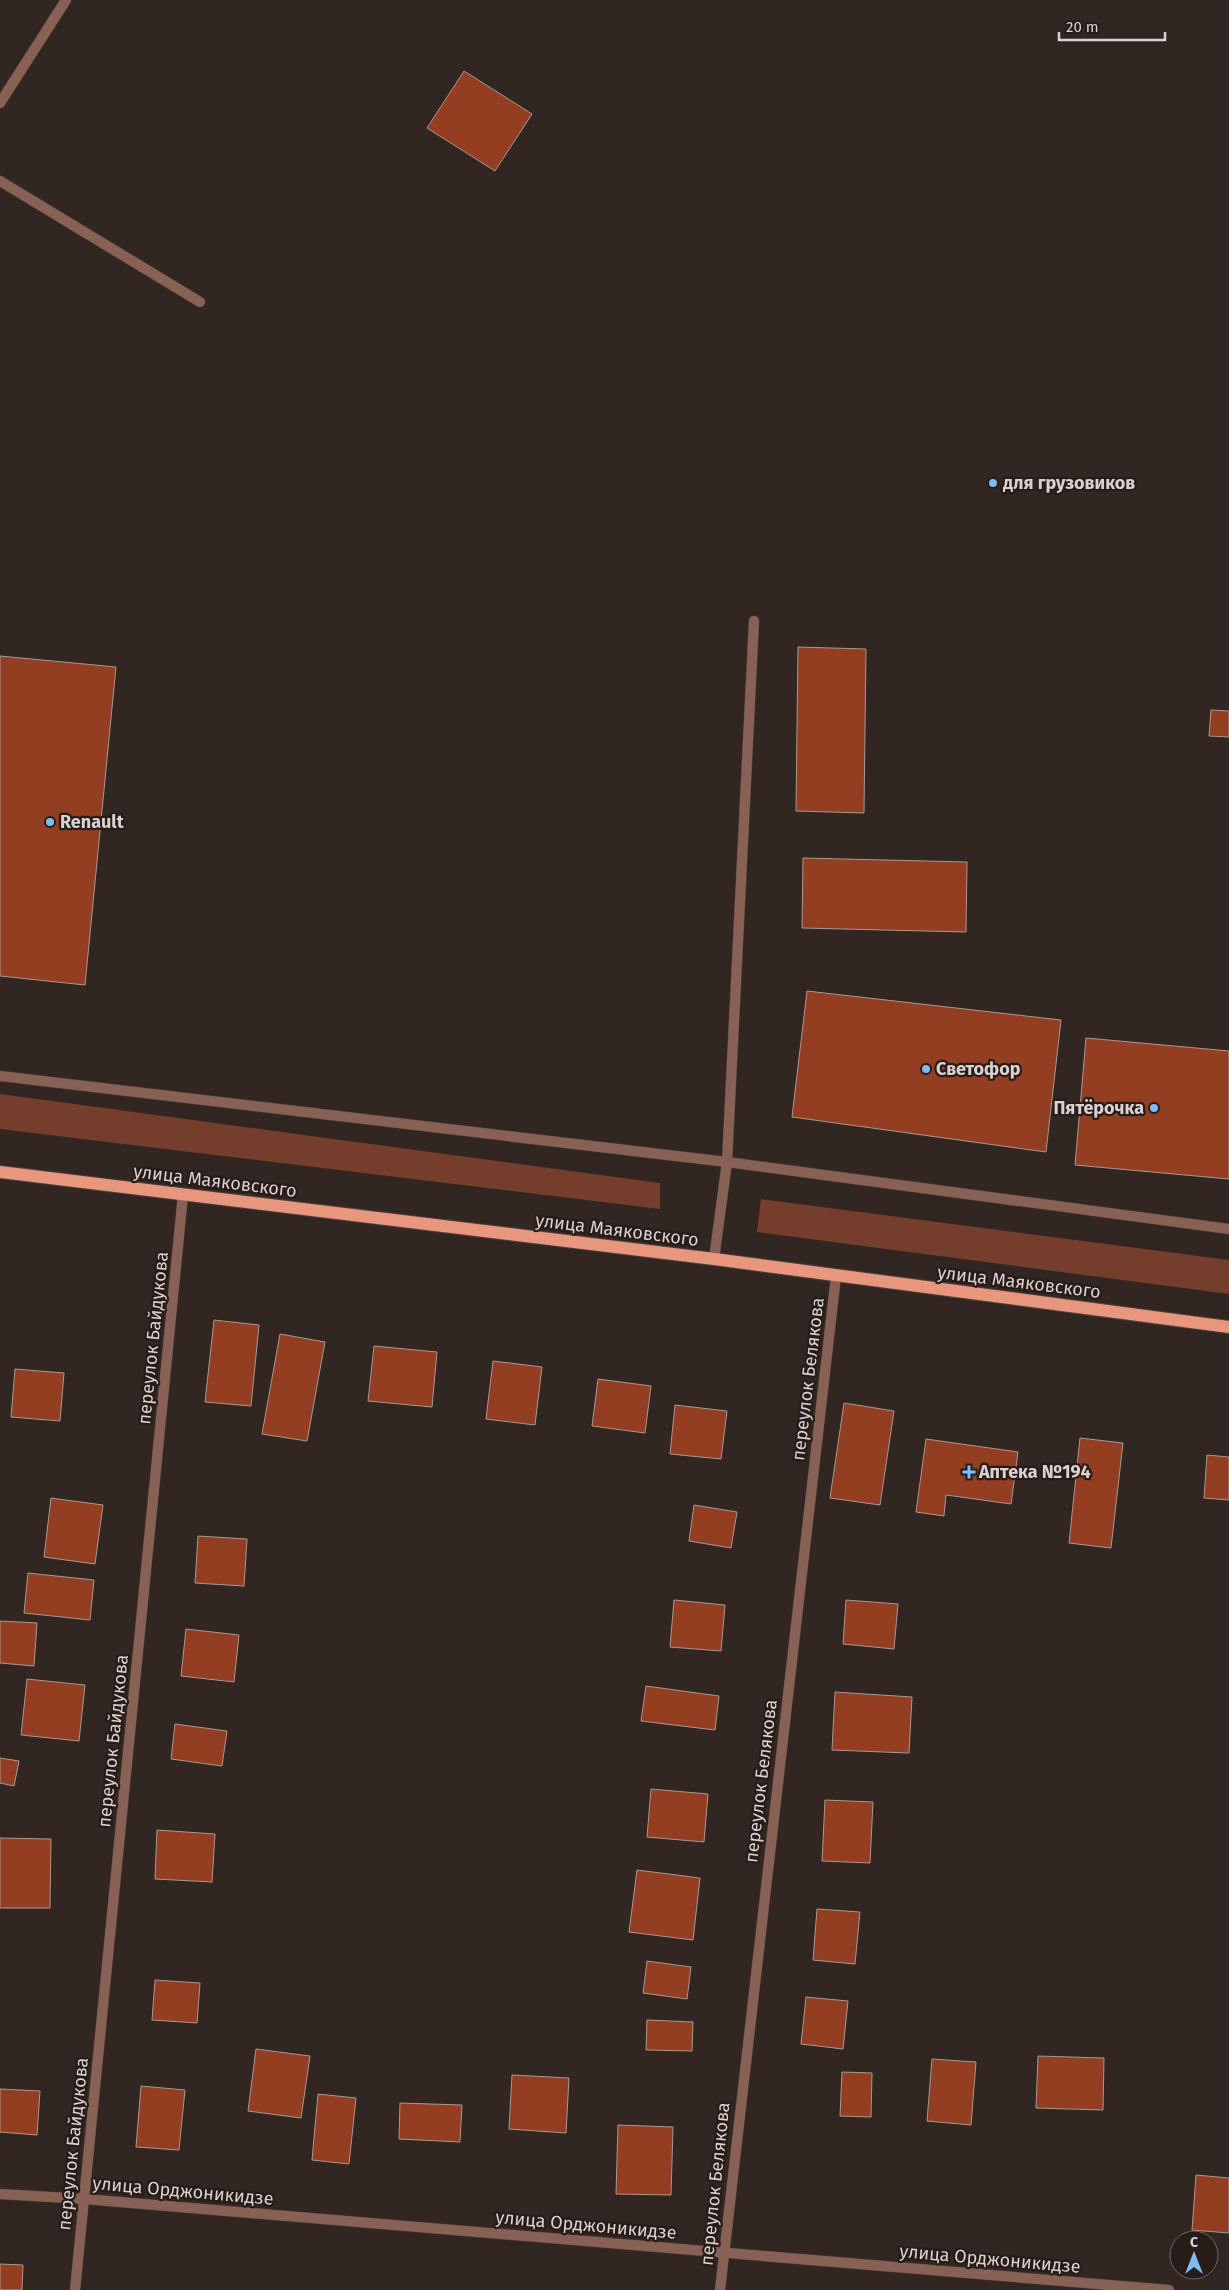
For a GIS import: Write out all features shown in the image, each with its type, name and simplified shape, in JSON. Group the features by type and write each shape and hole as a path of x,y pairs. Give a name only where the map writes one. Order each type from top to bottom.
{"main road":[{"name":"улица Маяковского","path":"0,1172 714,1259 1229,1327"}],"street":[{"path":"0,103 66,0"},
{"path":"0,181 200,302"},
{"path":"714,1259 728,1162 754,622"},
{"path":"0,1076 728,1162 1229,1229"},
{"name":"переулок Байдукова","path":"75,2290 183,1195"},
{"name":"переулок Белякова","path":"720,2290 836,1276"},
{"name":"улица Орджоникидзе","path":"0,2194 84,2199 1170,2290"}],"shaded area":[{"path":"0,1094 660,1183 660,1209 0,1129"},
{"path":"761,1199 1229,1260 1229,1294 757,1232"}],"building":[{"path":"464,71 532,114 495,171 427,128"},
{"path":"798,647 866,649 864,813 796,811"},
{"name":"Renault","path":"0,656 116,667 85,985 0,976"},
{"path":"1211,710 1229,711 1229,737 1209,736"},
{"path":"803,858 967,862 966,932 802,928"},
{"name":"Светофор","path":"807,991 1061,1020 1046,1152 792,1117"},
{"name":"Пятёрочка","path":"1086,1038 1229,1051 1229,1179 1075,1165"},
{"path":"214,1320 259,1325 251,1406 205,1402"},
{"path":"280,1334 325,1342 307,1441 262,1434"},
{"path":"374,1346 437,1352 432,1407 368,1401"},
{"path":"493,1361 542,1367 535,1425 486,1419"},
{"path":"15,1369 64,1373 60,1421 11,1417"},
{"path":"598,1379 651,1386 645,1433 592,1426"},
{"path":"844,1403 894,1411 880,1505 830,1498"},
{"path":"675,1405 727,1411 721,1459 670,1454"},
{"path":"1080,1438 1123,1443 1111,1548 1069,1543"},
{"path":"926,1439 1018,1452 1011,1504 946,1495 944,1516 916,1512"},
{"path":"1207,1455 1229,1457 1229,1500 1204,1498"},
{"path":"51,1498 103,1505 95,1564 44,1557"},
{"path":"694,1505 737,1512 731,1548 689,1541"},
{"path":"198,1536 247,1539 244,1586 195,1583"},
{"path":"28,1573 94,1580 90,1620 24,1613"},
{"path":"674,1600 725,1605 721,1651 670,1647"},
{"path":"846,1600 898,1604 894,1649 843,1644"},
{"path":"0,1621 37,1623 34,1666 0,1663"},
{"path":"186,1629 239,1635 234,1682 181,1676"},
{"path":"27,1679 85,1685 79,1741 21,1735"},
{"path":"646,1686 719,1696 715,1730 641,1721"},
{"path":"835,1692 912,1697 909,1753 832,1750"},
{"path":"175,1724 227,1731 222,1766 171,1759"},
{"path":"0,1758 19,1761 14,1786 0,1783"},
{"path":"651,1789 708,1794 704,1842 647,1837"},
{"path":"825,1800 873,1802 870,1863 822,1861"},
{"path":"157,1830 215,1834 212,1882 155,1879"},
{"path":"0,1838 51,1839 50,1908 0,1908"},
{"path":"637,1870 700,1878 693,1940 629,1932"},
{"path":"817,1909 860,1912 855,1964 813,1960"},
{"path":"647,1961 691,1967 687,1999 643,1993"},
{"path":"155,1980 200,1983 197,2023 152,2020"},
{"path":"806,1997 848,2001 843,2049 801,2044"},
{"path":"647,2020 693,2022 692,2051 646,2050"},
{"path":"256,2049 310,2056 301,2118 248,2111"},
{"path":"1038,2056 1104,2058 1103,2110 1036,2108"},
{"path":"932,2059 976,2062 971,2125 927,2121"},
{"path":"842,2072 872,2073 871,2117 840,2116"},
{"path":"512,2075 569,2078 566,2133 509,2129"},
{"path":"141,2086 185,2090 179,2150 136,2147"},
{"path":"0,2089 40,2091 37,2135 0,2132"},
{"path":"318,2094 356,2098 349,2164 312,2160"},
{"path":"400,2103 462,2105 460,2142 399,2139"},
{"path":"618,2125 673,2127 671,2195 616,2194"},
{"path":"1196,2175 1229,2178 1229,2233 1219,2232 1219,2230 1192,2230"},
{"path":"0,2264 23,2265 22,2290 0,2290"}],"place":[{"name":"для грузовиков","path":"993,483"},
{"name":"Renault","path":"50,822"},
{"name":"Светофор","path":"926,1069"},
{"name":"Пятёрочка","path":"1154,1108"},
{"name":"Аптека №194","path":"969,1472"}]}
